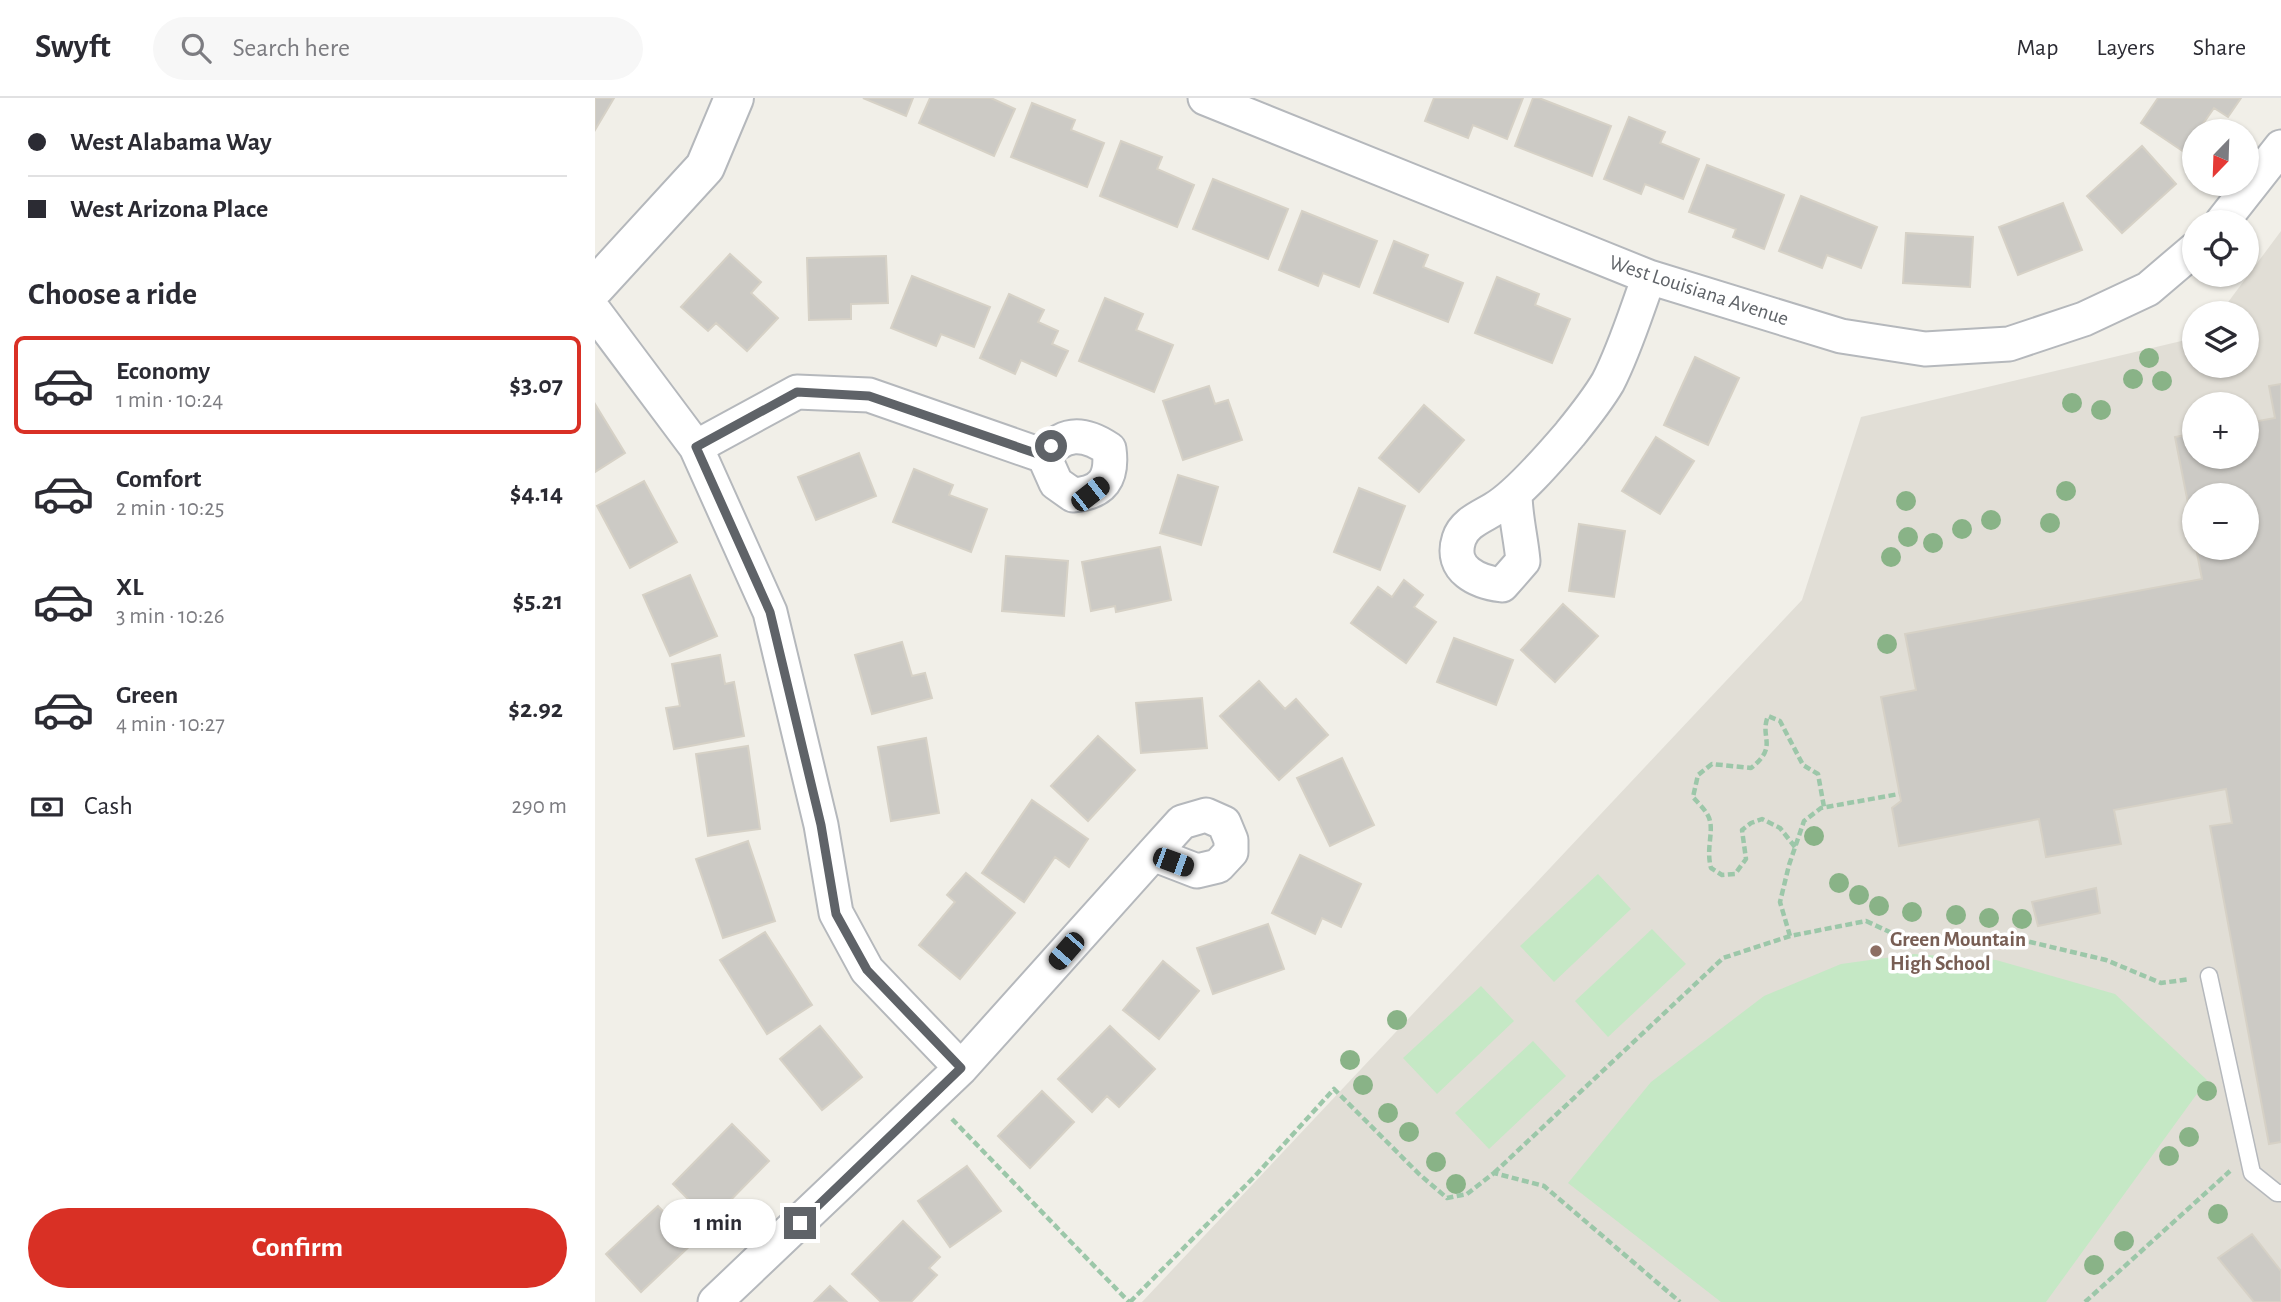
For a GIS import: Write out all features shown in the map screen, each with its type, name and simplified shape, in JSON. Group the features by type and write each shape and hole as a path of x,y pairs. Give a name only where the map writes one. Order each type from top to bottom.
{"street":[{"path":"595,287 705,167 734,98"},
{"name":"West Louisiana Avenue","path":"1205,98 1649,277 1841,336 1925,349 2009,344 2084,319 2148,289 2182,260"},
{"path":"2231,210 2281,147"},
{"path":"1515,492 1570,434 1607,383 1649,277"},
{"path":"595,312 696,447 770,612 821,825 836,914 867,970 961,1068"},
{"path":"696,447 797,392 869,396 1044,456"},
{"path":"715,1302 961,1068 1153,854"}],"lane":[{"path":"2209,976 2252,1173 2277,1193 2281,1193"}],"path":[{"path":"1795,847 1780,828 1762,819 1751,823 1742,831 1746,859 1735,874 1722,875 1711,868 1707,854 1711,822 1693,797 1698,775 1712,764 1751,768 1763,758 1768,737 1768,716 1780,721 1803,765 1818,774 1824,807"},
{"path":"1790,936 1780,902 1804,821 1824,807 1899,793"},
{"path":"931,1098 1129,1302 1255,1176 1334,1089 1419,1174 1447,1198 1467,1194 1494,1173 1723,958 1790,936 1866,921 1909,941 1963,945 2026,941 2106,960 2161,983 2209,976"},
{"path":"2085,1302 2227,1173 2249,1160"},
{"path":"1494,1173 1544,1186 1680,1302"}],"shaded area":[{"name":"Green Mountain High School","path":"2281,231 2281,1302 1142,1302 1802,600 1861,417 2182,341 2182,378 2259,378 2259,301 2229,301 2239,287 2259,287 2259,261"}],"green space":[{"path":"1598,874 1631,909 1554,982 1520,946"},
{"path":"1652,929 1686,964 1608,1037 1575,1001"},
{"path":"1914,954 1996,960 2115,994 2207,1080 2046,1302 1721,1302 1568,1183 1651,1082 1764,996 1841,964"},
{"path":"1481,986 1514,1021 1437,1094 1403,1058"},
{"path":"1533,1041 1566,1076 1489,1149 1455,1113"}],"building":[{"path":"595,98 614,98 595,130"},
{"path":"863,98 913,98 906,116"},
{"path":"930,98 991,98 1015,109 994,156 919,123"},
{"path":"1434,98 1523,98 1507,139 1473,125 1468,138 1425,121"},
{"path":"1533,98 1611,126 1592,176 1515,146"},
{"path":"2158,98 2241,98 2228,117 2214,108 2206,119 2182,119 2182,151 2141,123"},
{"path":"1032,103 1075,120 1071,130 1104,143 1087,187 1011,157"},
{"path":"1629,117 1665,132 1660,143 1699,159 1683,199 1645,184 1641,194 1604,179"},
{"path":"1121,141 1162,157 1157,169 1194,185 1177,227 1100,196"},
{"path":"2142,146 2176,184 2122,233 2087,196"},
{"path":"1707,165 1784,195 1764,249 1733,237 1736,229 1689,212"},
{"path":"1213,179 1288,209 1268,259 1193,229"},
{"path":"1801,196 1877,227 1861,268 1827,255 1822,268 1779,251"},
{"path":"2063,203 2082,250 2018,275 1999,227"},
{"path":"1302,211 1377,241 1359,287 1323,273 1318,286 1279,270"},
{"path":"1906,233 1973,237 1970,287 1903,283"},
{"path":"1394,241 1428,255 1423,267 1463,283 1448,322 1374,293"},
{"path":"730,254 761,282 751,293 778,318 747,351 716,323 708,331 681,307"},
{"path":"886,256 888,303 851,304 851,319 809,320 807,258"},
{"path":"912,276 990,307 974,347 941,334 936,346 891,328"},
{"path":"1497,277 1539,294 1535,305 1570,319 1552,363 1475,333"},
{"path":"1009,294 1044,310 1038,322 1058,331 1052,344 1068,351 1056,376 1021,360 1015,374 980,358"},
{"path":"1105,298 1143,314 1136,330 1173,345 1154,392 1079,361"},
{"path":"1695,357 1739,378 1708,445 1664,425"},
{"path":"2281,384 2281,1142 2269,1144 2210,826 2232,823 2226,789 2114,810 2121,844 2046,857 2039,819 1899,846 1892,808 1901,801 1881,697 1916,690 1905,634 2202,579 2198,560 2259,560 2259,483 2184,483 2175,437 2182,436 2182,469 2259,469 2259,421 2275,418 2269,386"},
{"path":"1209,386 1215,404 1228,400 1242,440 1183,460 1163,401"},
{"path":"595,404 625,453 595,472"},
{"path":"1424,405 1464,440 1419,492 1379,458"},
{"path":"1656,437 1694,461 1660,514 1622,491"},
{"path":"859,453 876,496 816,520 798,477"},
{"path":"914,469 953,485 949,495 987,509 971,552 893,522"},
{"path":"1178,475 1218,487 1201,545 1160,533"},
{"path":"644,481 677,542 630,568 597,506"},
{"path":"1359,488 1405,506 1380,570 1334,552"},
{"path":"1579,524 1625,531 1614,597 1569,591"},
{"path":"1160,547 1171,600 1116,612 1115,606 1091,611 1082,562"},
{"path":"1006,556 1068,561 1064,616 1002,611"},
{"path":"690,575 717,636 670,656 643,595"},
{"path":"1404,580 1423,595 1414,607 1436,622 1406,663 1351,623 1378,587 1392,597"},
{"path":"1563,604 1598,636 1555,682 1521,650"},
{"path":"1454,638 1513,660 1496,705 1437,682"},
{"path":"902,642 912,676 925,673 932,698 872,714 855,655"},
{"path":"720,655 725,684 734,682 744,736 674,749 666,708 680,706 672,664"},
{"path":"1259,681 1285,709 1296,699 1328,735 1279,780 1220,716"},
{"path":"1202,698 1207,748 1141,753 1136,703"},
{"path":"1098,736 1135,770 1088,821 1051,786"},
{"path":"926,738 939,813 891,821 878,747"},
{"path":"748,746 760,829 708,836 696,754"},
{"path":"1342,758 1374,825 1330,846 1297,778"},
{"path":"1032,800 1088,839 1069,867 1055,857 1024,902 982,873"},
{"path":"748,841 775,921 723,938 696,859"},
{"path":"1300,855 1361,884 1341,927 1322,918 1315,934 1272,913"},
{"path":"966,873 1015,913 960,979 919,945 955,902 947,895"},
{"path":"2096,888 2100,913 2038,926 2032,902"},
{"path":"1268,924 1284,969 1213,994 1197,948"},
{"path":"765,932 812,1005 767,1034 720,960"},
{"path":"1163,961 1199,991 1159,1039 1123,1010"},
{"path":"820,1026 862,1077 822,1110 780,1059"},
{"path":"1110,1026 1155,1069 1119,1107 1107,1096 1092,1112 1058,1079"},
{"path":"1042,1091 1074,1122 1030,1168 998,1136"},
{"path":"732,1124 769,1161 710,1221 673,1184"},
{"path":"967,1166 1001,1211 950,1247 918,1201"},
{"path":"658,1206 693,1243 641,1292 606,1254"},
{"path":"903,1221 940,1257 929,1268 937,1275 911,1302 881,1302 852,1274"},
{"path":"2252,1234 2281,1271 2281,1302 2254,1302 2218,1258"},
{"path":"830,1286 847,1302 814,1302"}],"place":[{"name":"Green Mountain High School","path":"1876,951"}],"route":[{"path":"800,1223 961,1068 867,970 836,914 821,825 770,612 696,447 797,392 869,396 1044,456 1051,446"}]}
